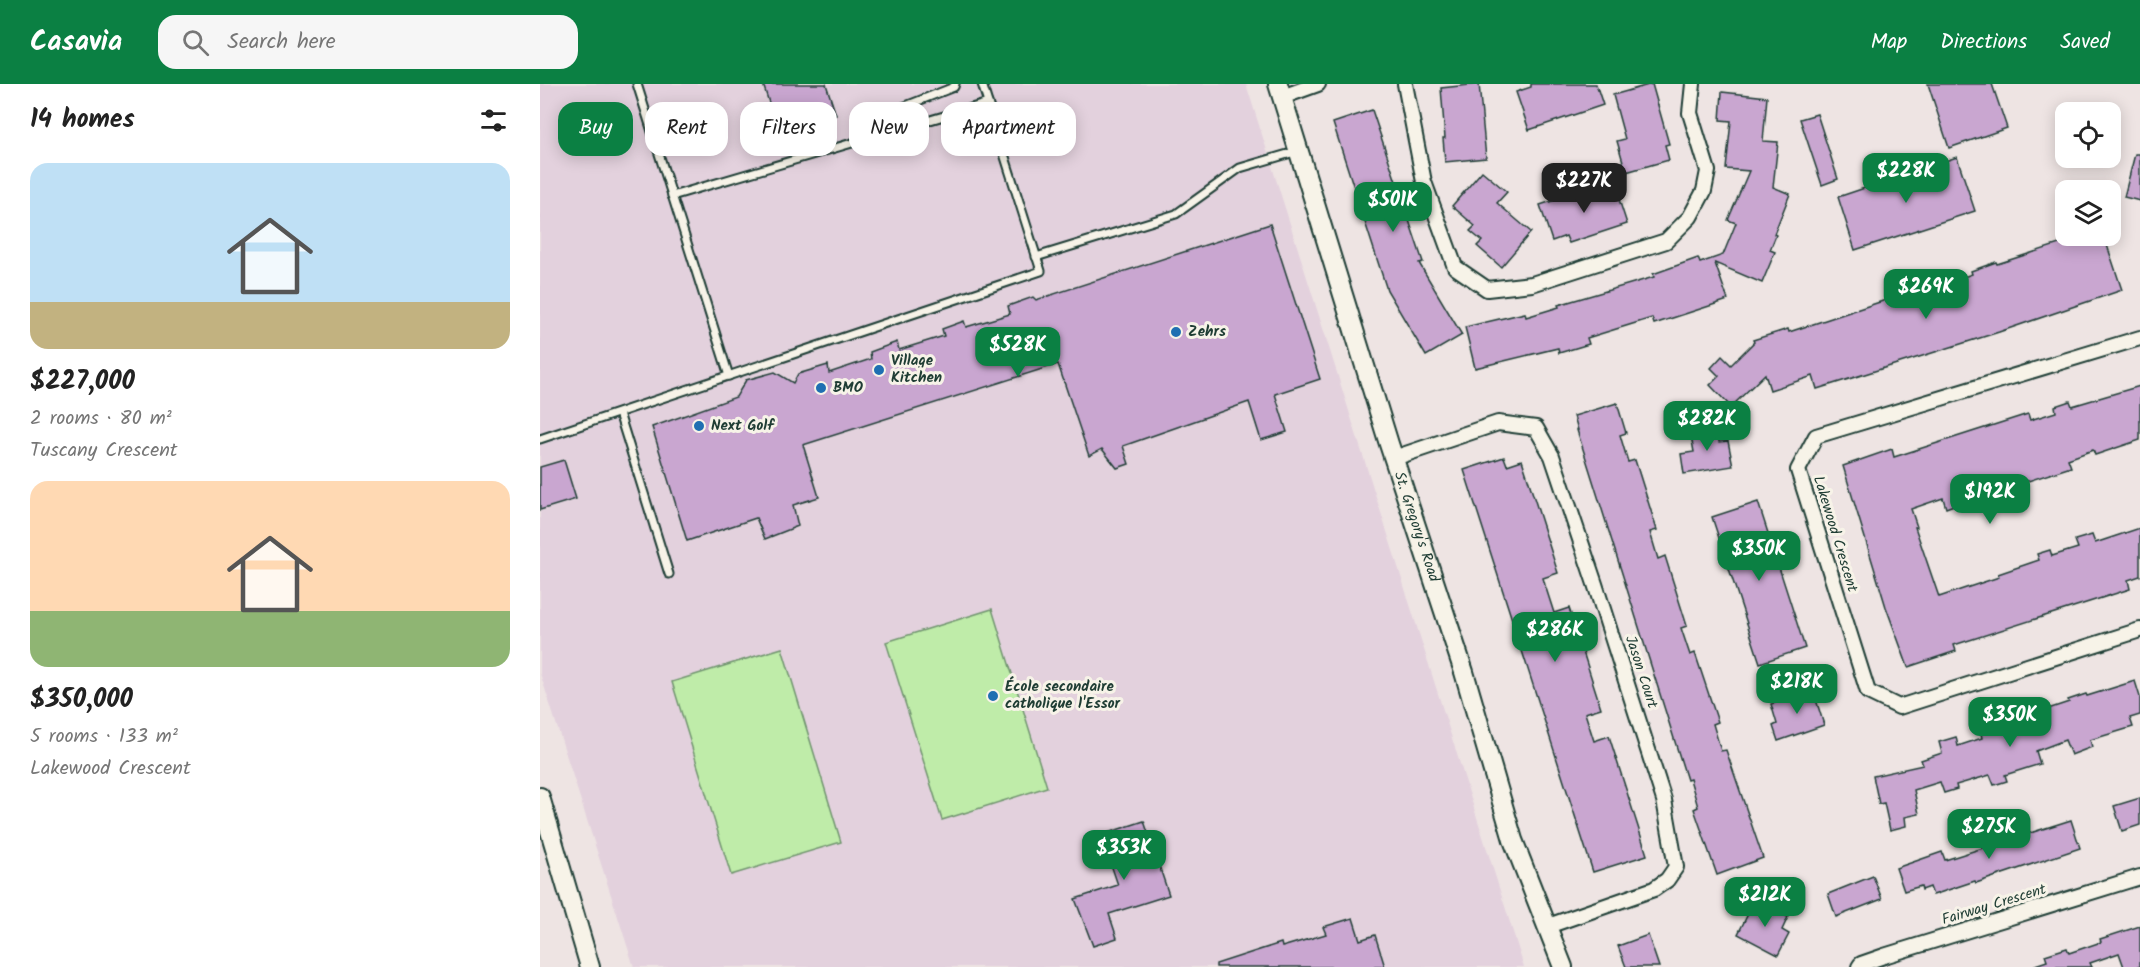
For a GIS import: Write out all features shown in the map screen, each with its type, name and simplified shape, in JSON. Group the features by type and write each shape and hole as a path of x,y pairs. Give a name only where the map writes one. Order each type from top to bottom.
{"street":[{"path":"1280,91 1318,84"},
{"path":"1405,84 1424,182 1455,267 1487,289 1532,284 1666,241 1690,217 1704,191 1708,171 1690,113 1693,84"},
{"name":"St. Gregory's Road","path":"1280,91 1394,458 1464,672 1513,840 1563,967"},
{"name":"Lakewood Crescent","path":"2140,338 1816,436 1798,470 1868,692 1899,707 2140,630"},
{"name":"Jason Court","path":"1394,458 1498,423 1536,428 1552,456 1595,584 1664,800 1676,867 1667,880 1654,889 1548,926"},
{"path":"540,797 590,967"},
{"name":"Fairway Crescent","path":"1858,967 1884,956 2140,877"}],"lane":[{"path":"637,84 729,376"},
{"path":"916,102 954,87 955,84"},
{"path":"982,84 988,102"},
{"path":"672,196 941,117"},
{"path":"1036,257 1176,214 1240,168 1298,151"},
{"path":"540,440 1041,271 1005,156"},
{"path":"619,413 669,574"}],"shaded area":[{"path":"540,84 1246,84 1524,967 634,967 540,673"}],"green space":[{"path":"992,609 1047,787 942,820 886,642"},
{"path":"782,648 841,842 731,875 672,682"}],"building":[{"path":"763,84 826,84 832,102 769,102"},
{"path":"1479,84 1486,158 1445,162 1441,88"},
{"path":"1531,84 1596,84 1603,105 1529,130 1516,92 1531,87"},
{"path":"1652,84 1669,144 1665,145 1669,160 1626,172 1617,141 1625,139 1613,95"},
{"path":"1928,84 1992,84 2007,128 1949,148"},
{"path":"1722,92 1767,97 1763,141 1778,142 1773,187 1790,194 1774,234 1776,235 1770,250 1775,252 1762,283 1715,263 1728,300 1654,324 1652,318 1587,338 1589,344 1559,353 1558,348 1475,368 1465,327 1525,313 1526,317 1559,307 1558,305 1654,277 1653,274 1698,258 1700,263 1723,255 1736,223 1728,220 1749,171 1726,169 1731,121 1720,120"},
{"path":"1372,110 1423,262 1419,263 1462,335 1426,356 1387,290 1333,123"},
{"path":"1817,114 1838,179 1822,185 1800,119"},
{"path":"2135,154 2140,154 2140,201 2124,197"},
{"path":"1957,157 1975,211 1855,250 1838,197"},
{"path":"1482,171 1507,192 1497,203 1531,232 1501,267 1477,246 1482,241 1470,231 1475,226 1452,206"},
{"path":"1613,181 1627,224 1569,243 1566,236 1552,241 1540,205"},
{"path":"1270,224 1320,379 1275,394 1287,432 1261,440 1249,402 1123,446 1129,464 1117,468 1102,449 1089,456 1058,364 803,445 819,497 793,505 798,526 765,539 756,518 687,541 652,427 736,397 746,380 775,372 793,383 798,374 828,365 829,373 871,359 870,352 897,342 899,350 944,336 942,329 964,321 966,327 1010,314 1008,306 1033,297 1036,300"},
{"path":"2055,245 2107,246 2122,290 1999,332 1817,389 1813,376 1770,390 1765,374 1731,407 1710,385 1719,376 1711,368 1722,356 1731,365 1754,342 1753,340 1788,329 1789,332 1901,295 1900,293 1927,284 1929,289 1972,274 1971,271 1996,262 1997,264"},
{"path":"2140,386 2140,440 2095,455 2093,450 2068,459 2071,467 2016,485 2015,483 1992,491 1989,483 1956,494 1959,503 1946,508 1943,498 1911,509 1939,597 1999,577 1998,574 2039,560 2037,554 2050,550 2052,556 2078,548 2075,540 2092,535 2095,543 2140,528 2140,576 2128,580 2130,589 1954,645 1956,651 1908,667 1886,607 1843,466 1892,449 1894,457 2028,414 2030,420 2056,412 2055,406 2070,401 2072,406"},
{"path":"1617,403 1626,433 1620,435 1628,462 1635,460 1657,530 1650,532 1658,559 1665,556 1687,626 1681,628 1690,655 1695,653 1718,722 1713,724 1721,751 1726,750 1763,858 1717,875 1694,809 1698,807 1690,779 1687,780 1574,416"},
{"path":"1716,425 1719,442 1728,441 1733,466 1684,474 1681,454 1694,452 1690,430"},
{"path":"1504,457 1507,465 1522,460 1558,573 1543,578 1545,585 1554,613 1569,608 1601,708 1585,713 1594,741 1609,736 1647,855 1593,872 1464,470"},
{"path":"564,460 576,499 540,510 540,467"},
{"path":"1758,502 1805,648 1760,663 1712,517"},
{"path":"2135,681 2140,697 2140,715 2130,718 2133,727 2090,740 2092,747 2071,755 2065,740 2036,751 2040,764 2005,775 2007,781 1994,785 1990,775 1956,785 1957,789 1944,793 1940,782 1914,790 1919,814 1905,817 1906,826 1890,830 1884,803 1879,804 1873,776 1923,765 1921,760 1942,753 1939,742 1956,737 1958,746 1982,738 1980,729 1999,723 2000,725 2086,694 2087,696"},
{"path":"1813,690 1824,725 1778,741 1773,726 1777,724 1771,704"},
{"path":"2140,798 2140,825 2122,831 2114,806"},
{"path":"2071,820 2080,848 1933,895 1930,887 1922,890 1921,886 1904,891 1896,868 1942,852 1945,860"},
{"path":"1144,821 1169,895 1109,914 1117,938 1093,946 1075,899 1118,885 1101,835"},
{"path":"1873,876 1882,899 1836,917 1828,894"},
{"path":"1755,900 1788,917 1782,930 1789,934 1778,955 1738,934"},
{"path":"1353,918 1360,940 1375,935 1385,967 1216,967 1216,964 1281,943 1282,947 1326,934 1323,927"},
{"path":"2140,926 2140,967 2124,967 2119,953 2090,963 2092,967 2035,967 2047,961 2045,955 2067,948 2069,953 2101,942 2100,939"},
{"path":"1648,935 1659,967 1626,967 1618,946"}],"place":[{"name":"Zehrs","path":"1176,332"},
{"name":"Village Kitchen","path":"879,370"},
{"name":"BMO","path":"821,388"},
{"name":"Next Golf","path":"699,426"},
{"name":"École secondaire catholique l'Essor","path":"993,696"}]}
